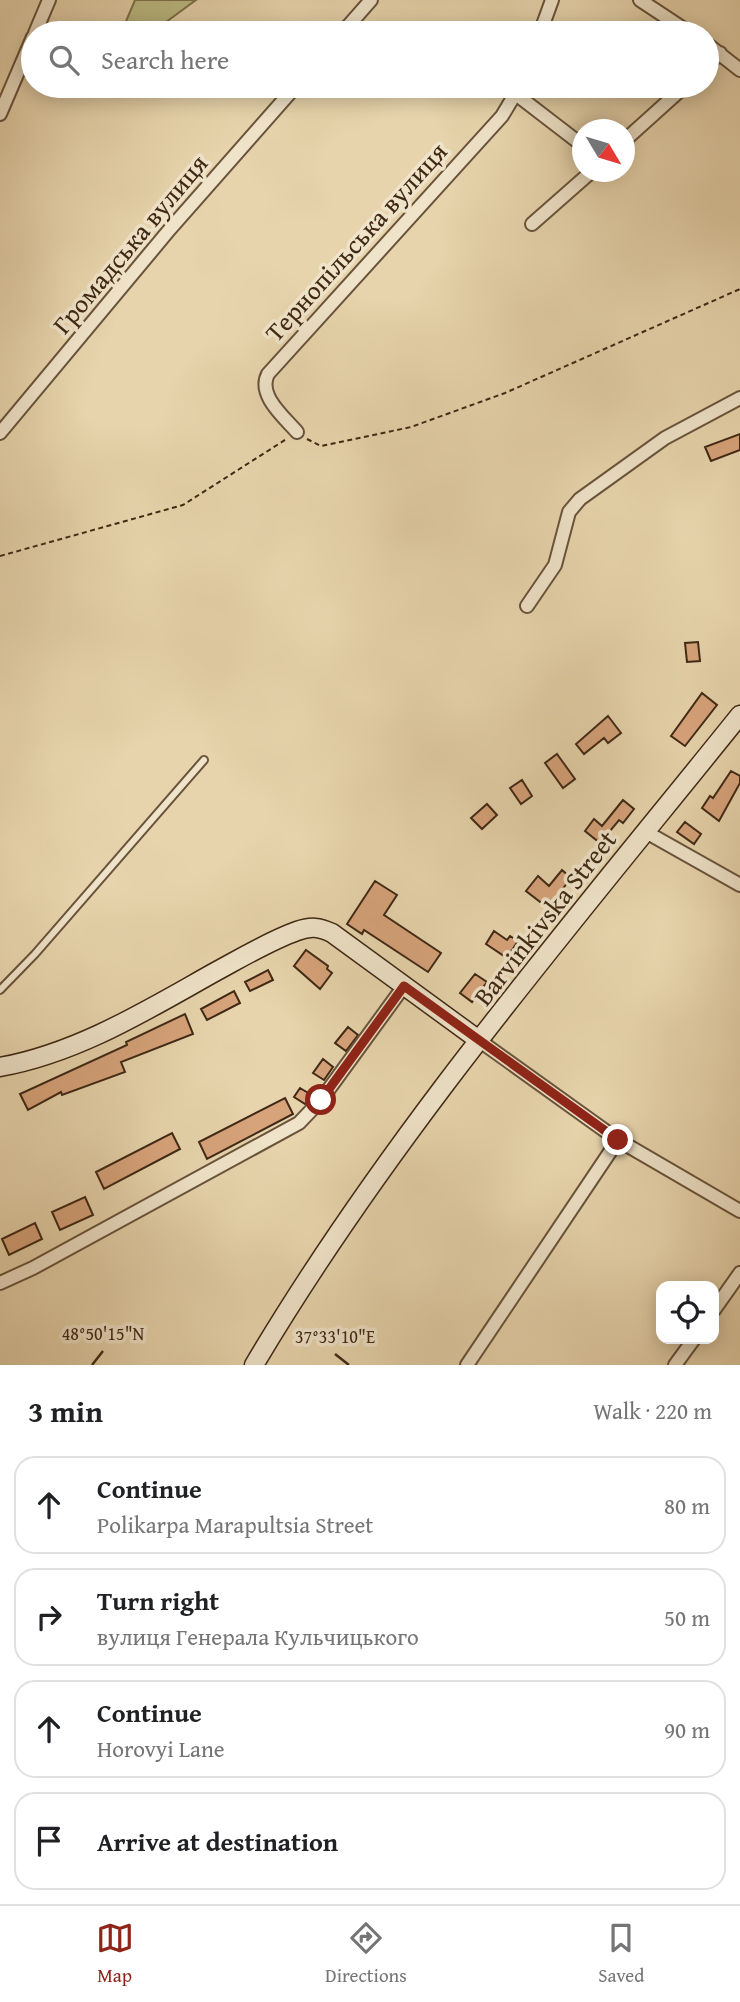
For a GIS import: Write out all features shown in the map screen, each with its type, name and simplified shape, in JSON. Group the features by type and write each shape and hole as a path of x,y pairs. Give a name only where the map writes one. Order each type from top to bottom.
{"street":[{"path":"40,21 49,0"},
{"path":"353,21 371,0"},
{"path":"544,21 552,0"},
{"path":"640,0 672,21"},
{"path":"720,53 740,70"},
{"path":"0,114 21,65"},
{"name":"Громадська вулиця","path":"0,433 170,229 285,98"},
{"name":"Тернопільська вулиця","path":"297,432 267,395 264,381 268,374 502,116 514,98"},
{"path":"528,98 572,136"},
{"path":"635,132 672,98"},
{"path":"532,224 580,182"},
{"path":"527,606 555,565 569,512 580,499 664,438 740,398"},
{"name":"Barvinkivska Street","path":"254,1365 347,1219 480,1041 740,715"},
{"path":"646,832 740,885"},
{"path":"0,1066 59,1053 139,1014 246,955 296,931 317,926 332,933 618,1140 740,1211"},
{"path":"0,1283 299,1123 321,1100 404,986"},
{"path":"467,1365 618,1140"},
{"path":"719,1303 740,1273"},
{"path":"675,1365 690,1344"}],"lane":[{"path":"0,990 36,954 204,760"}],"path":[{"path":"0,556 183,505 297,432 321,446 411,427 505,393 740,289"}],"shaded area":[{"path":"135,0 196,0 167,21 126,21"}],"building":[{"path":"740,434 740,450 711,461 705,447"},
{"path":"698,642 700,661 687,662 685,643"},
{"path":"702,693 717,705 685,746 671,736"},
{"path":"608,716 621,733 608,743 604,738 584,754 576,744"},
{"path":"557,754 575,779 563,788 545,763"},
{"path":"731,771 740,776 740,783 719,821 702,808 710,796 713,798"},
{"path":"522,780 532,796 521,804 510,788"},
{"path":"623,800 634,809 623,823 619,820 600,843 585,831 594,819 602,826"},
{"path":"487,804 497,815 482,829 471,818"},
{"path":"685,822 701,834 694,844 677,832"},
{"path":"562,870 571,878 548,908 526,891 538,876 549,886"},
{"path":"375,881 397,895 384,915 441,953 428,972 364,930 362,934 347,924"},
{"path":"494,931 507,940 510,936 518,941 507,958 486,944"},
{"path":"306,950 328,966 327,969 332,973 320,989 294,966"},
{"path":"268,970 273,980 250,991 245,982"},
{"path":"475,974 487,982 472,1002 460,993"},
{"path":"234,991 240,1003 207,1020 201,1009"},
{"path":"185,1014 193,1034 121,1062 125,1072 62,1095 61,1092 28,1110 20,1094 127,1045 126,1042"},
{"path":"348,1027 358,1035 346,1051 335,1043"},
{"path":"323,1059 333,1067 324,1080 313,1073"},
{"path":"300,1088 313,1096 305,1104 294,1097"},
{"path":"285,1098 293,1114 207,1159 199,1142"},
{"path":"172,1133 180,1149 104,1189 96,1172"},
{"path":"85,1197 93,1215 60,1230 52,1212"},
{"path":"35,1223 42,1239 9,1255 2,1239"}],"route":[{"path":"321,1100 404,986 618,1140"}]}
